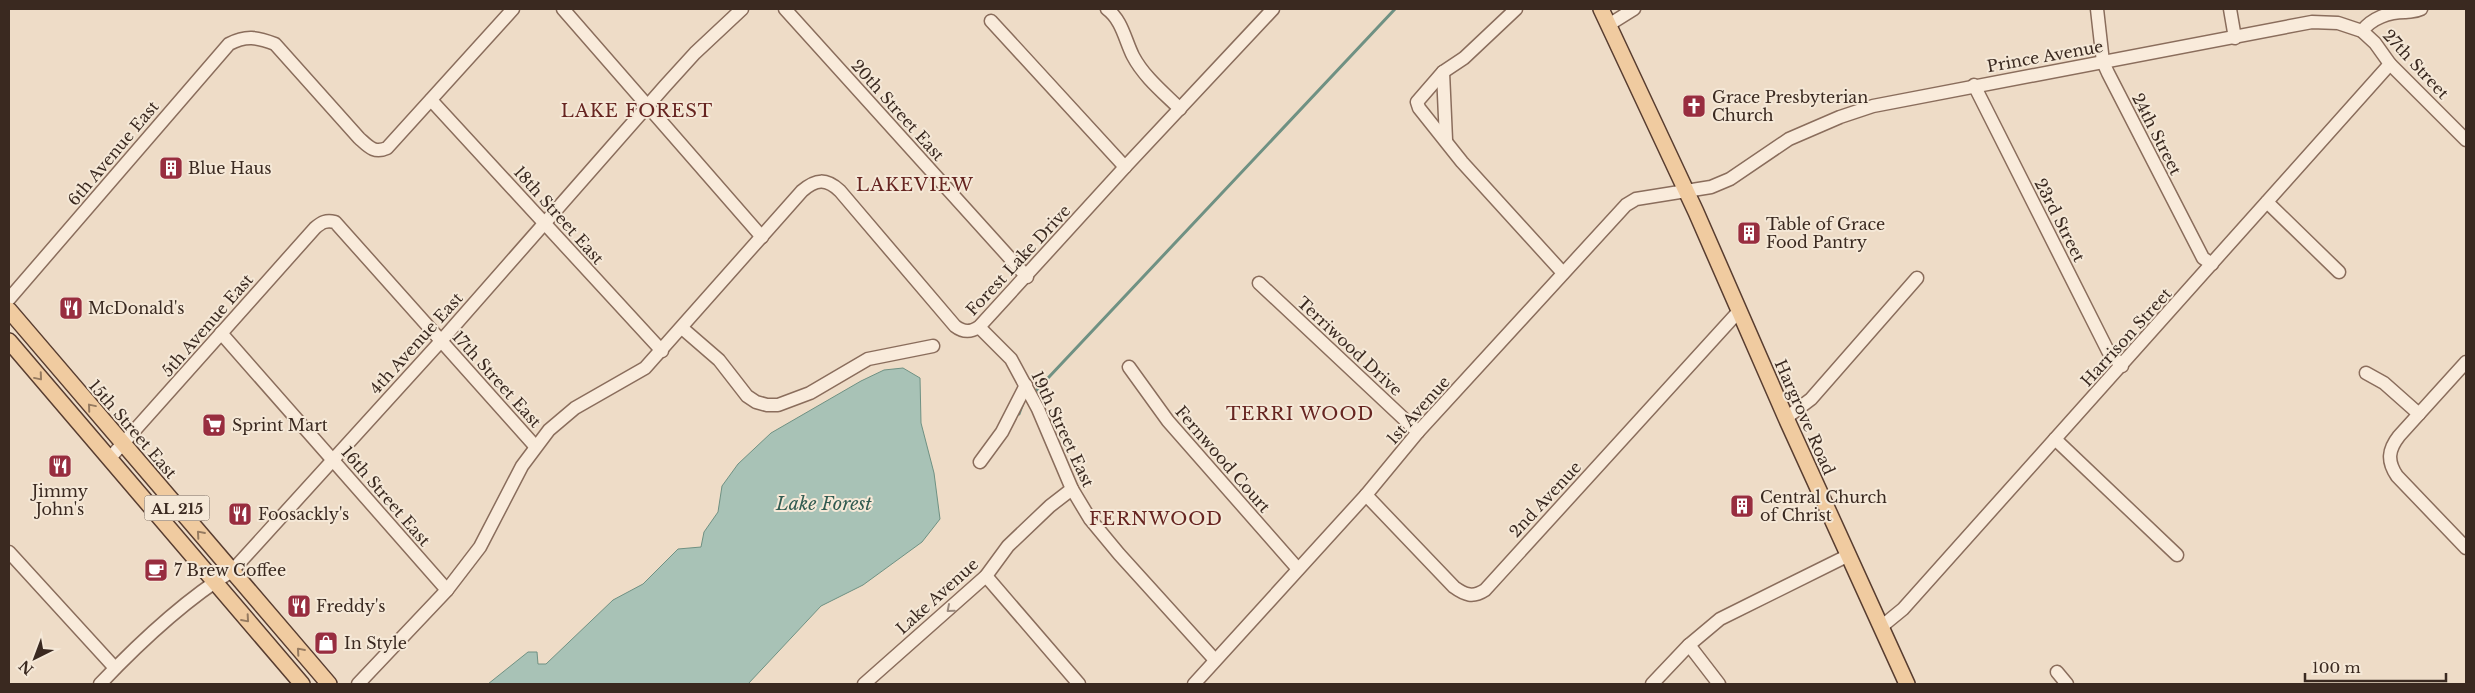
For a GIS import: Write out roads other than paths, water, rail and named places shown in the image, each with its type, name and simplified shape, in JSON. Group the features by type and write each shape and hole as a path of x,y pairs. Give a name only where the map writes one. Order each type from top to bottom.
{"main road":[{"name":"Hargrove Road","path":"1601,9 1610,24 1686,190 1786,418 1907,684"},
{"name":"15th Street East","path":"9,310 329,684"},
{"name":"AL 215","path":"9,341 302,684"}],"street":[{"path":"431,100 513,9"},
{"path":"563,9 762,237"},
{"name":"4th Avenue East","path":"100,684 150,634 214,582 232,571 441,341 695,53 742,9"},
{"name":"20th Street East","path":"785,9 1027,277"},
{"path":"1107,9 1122,28 1134,58 1151,80 1180,109"},
{"name":"Forest Lake Drive","path":"358,684 447,590 480,547 522,466 535,446 549,430 575,408 626,381 645,368 812,182 823,180 833,184 955,326 966,332 979,327 1027,277 1125,167 1273,9"},
{"path":"1516,9 1468,54 1443,72 1417,102 1419,108 1462,162 1563,273"},
{"path":"1610,24 1634,9"},
{"name":"24th Street","path":"2097,9 2103,62 2203,258 2212,264"},
{"path":"2230,9 2235,38"},
{"path":"2362,31 2378,17 2403,12 2415,12 2421,9"},
{"path":"991,21 1125,167"},
{"name":"Prince Avenue","path":"1686,190 1711,187 1730,178 1789,139 1840,117 1872,106 1974,85 2235,38 2312,22 2338,23 2362,31"},
{"name":"27th Street","path":"2362,31 2375,43 2390,64 2466,140"},
{"name":"6th Avenue East","path":"9,299 229,44 247,36 261,38 275,44 359,138 374,151 386,148 431,100"},
{"name":"Harrison Street","path":"1881,627 1903,609 2390,64"},
{"path":"1443,72 1446,140"},
{"name":"23rd Street","path":"1974,85 2108,351 2122,366"},
{"name":"18th Street East","path":"431,100 662,351"},
{"name":"1st Avenue","path":"1194,684 1366,495 1418,432 1626,205 1649,195 1686,190"},
{"path":"2267,202 2339,272"},
{"name":"5th Avenue East","path":"109,460 315,228 321,222 334,222"},
{"name":"17th Street East","path":"334,222 535,446"},
{"path":"1786,418 1812,399 1916,278"},
{"name":"Terriwood Drive","path":"1259,284 1418,432"},
{"name":"2nd Avenue","path":"1366,495 1454,587 1463,593 1478,594 1484,590 1740,311"},
{"name":"19th Street East","path":"979,327 1011,359 1038,409 1072,489 1097,528 1215,660"},
{"path":"682,328 719,360 747,396 756,402 767,405 778,405 810,393 868,359 933,346"},
{"name":"16th Street East","path":"221,333 447,590"},
{"path":"2466,362 2392,445 2389,455 2391,467 2401,480 2466,548"},
{"name":"Fernwood Court","path":"1129,367 1168,421 1298,569"},
{"path":"2366,373 2384,383 2419,414"},
{"path":"980,462 1002,432 1026,385"},
{"path":"2055,439 2177,555"},
{"name":"Lake Avenue","path":"864,684 986,576 1008,546 1050,506 1072,489"},
{"path":"9,552 115,668"},
{"path":"1652,684 1689,645 1720,619 1736,609 1849,554"},
{"path":"986,576 1079,684"},
{"path":"1689,645 1719,684"},
{"path":"2057,672 2067,684"}],"water":[{"name":"Lake Forest","path":"903,368 920,378 921,423 934,473 940,519 922,542 863,585 821,606 748,684 488,684 528,652 537,652 538,664 546,664 613,600 643,584 678,549 701,547 704,532 718,512 722,486 738,464 771,433 861,381 884,370"}],"waterway":[{"path":"1033,394 1395,9"},
{"path":"1019,414 1023,403"}],"place":[{"name":"Grace Presbyterian Church","path":"1694,106"},
{"name":"Blue Haus","path":"171,168"},
{"name":"Table of Grace Food Pantry","path":"1749,233"},
{"name":"McDonald's","path":"71,308"},
{"name":"Sprint Mart","path":"214,425"},
{"name":"Jimmy John's","path":"60,466"},
{"name":"Central Church of Christ","path":"1742,506"},
{"name":"Foosackly's","path":"240,514"},
{"name":"7 Brew Coffee","path":"156,570"},
{"name":"Freddy's","path":"299,606"},
{"name":"In Style","path":"326,643"}],"district":[{"name":"LAKE FOREST","path":"637,111"},
{"name":"LAKEVIEW","path":"915,185"},
{"name":"TERRI WOOD","path":"1300,414"},
{"name":"FERNWOOD","path":"1156,519"}]}
